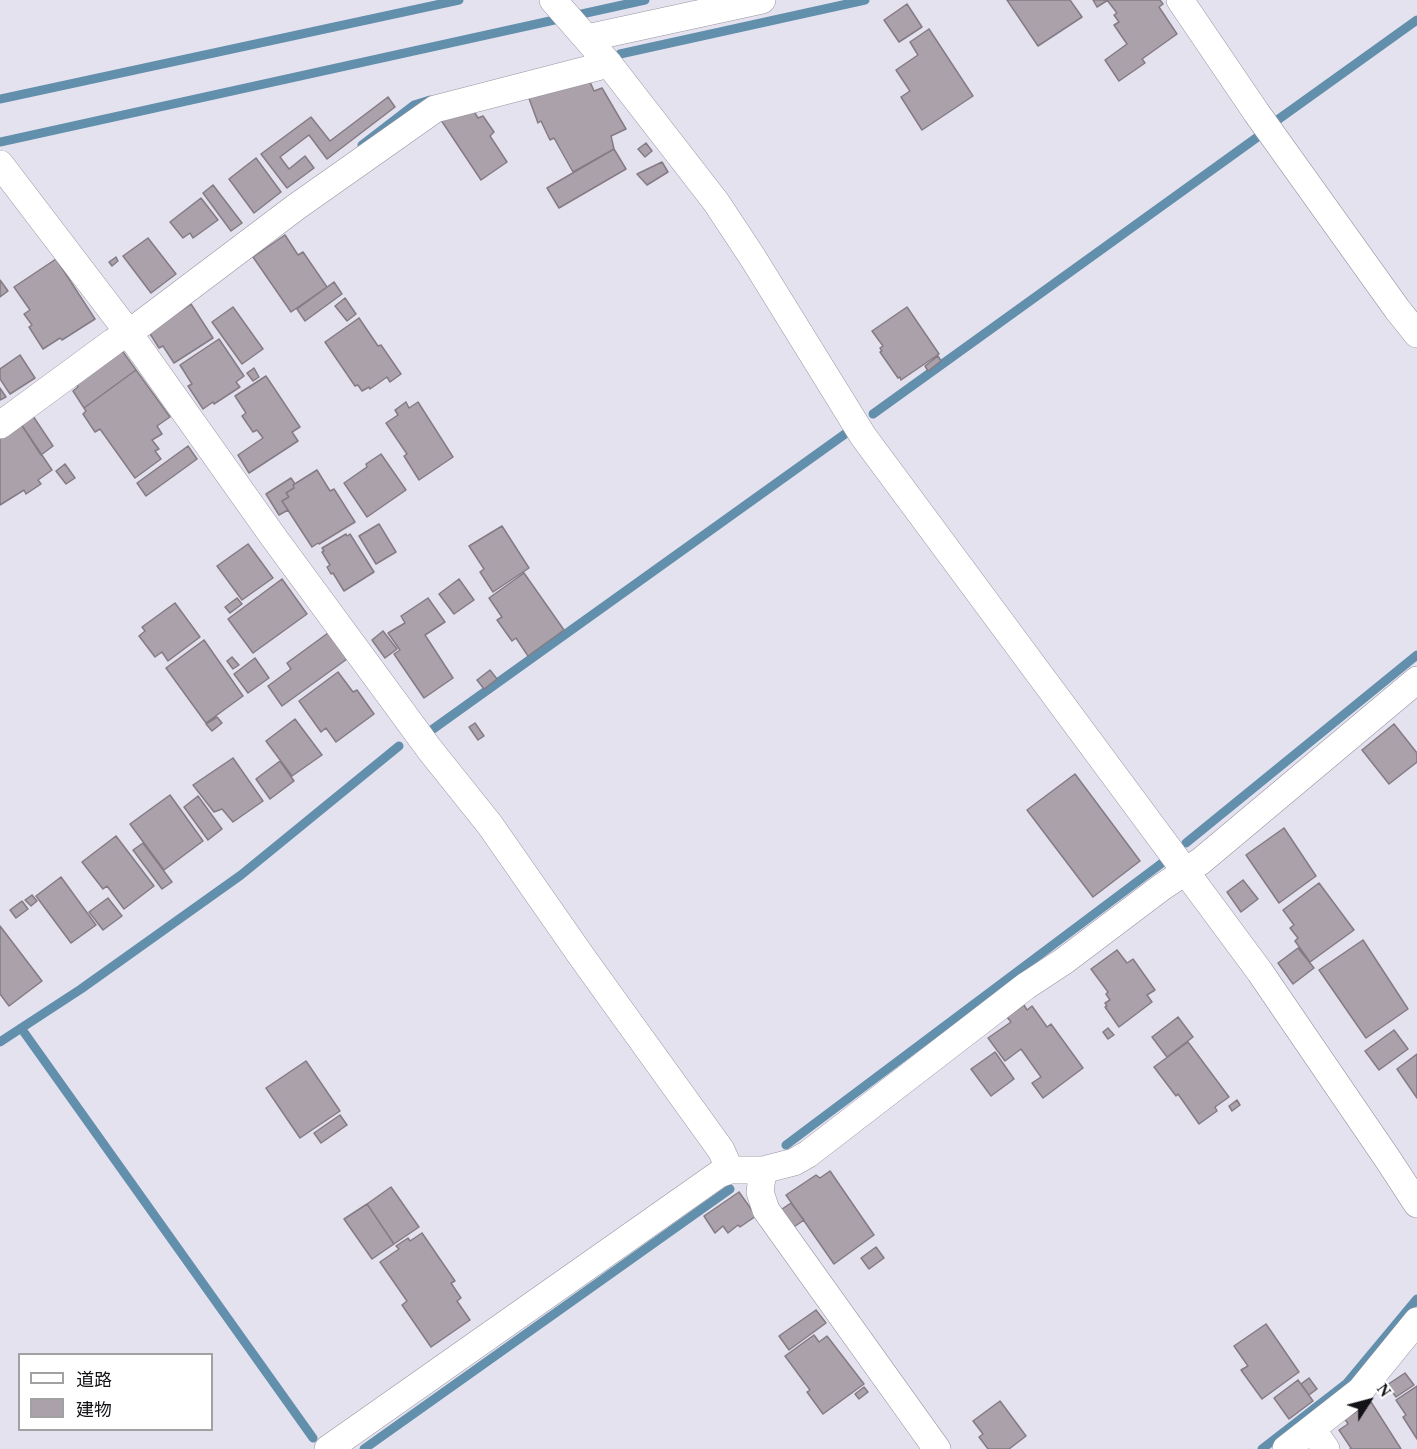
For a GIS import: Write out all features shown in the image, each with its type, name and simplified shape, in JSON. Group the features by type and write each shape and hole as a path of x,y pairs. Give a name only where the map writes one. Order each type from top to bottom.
{"street":[{"path":"581,32 762,0"},
{"path":"1180,0 1256,112 1417,334"},
{"path":"554,2 609,64 716,202 863,436 1260,972 1417,1204"},
{"path":"0,425 141,324 296,207 435,109 609,64"},
{"path":"0,164 128,332 409,722 490,825 721,1150 730,1170"},
{"path":"328,1449 719,1174 730,1170 763,1170 794,1162 808,1154 1026,986 1201,861 1417,680"},
{"path":"763,1170 760,1192 766,1210 937,1449"},
{"path":"1286,1449 1319,1439 1417,1321"}],"building":[{"path":"1007,0 1070,0 1082,17 1038,46"},
{"path":"1093,0 1108,0 1097,7"},
{"path":"1107,0 1160,0 1163,4 1159,7 1177,34 1142,59 1145,63 1119,81 1105,60 1127,44 1114,25 1119,22 1114,15 1117,13"},
{"path":"907,4 922,27 899,42 884,20"},
{"path":"929,29 973,96 922,130 901,97 910,91 896,70 918,55 910,42"},
{"path":"587,75 594,91 602,88 626,129 611,136 614,149 573,172 554,138 550,140 541,121 538,123 527,93"},
{"path":"388,97 395,107 327,159 309,135 280,157 289,169 305,156 314,168 287,188 261,154 311,117 330,141"},
{"path":"472,108 478,118 483,116 494,132 490,136 507,162 481,180 441,120"},
{"path":"646,143 652,151 645,157 638,149"},
{"path":"614,149 626,169 559,208 547,188"},
{"path":"256,158 281,192 254,213 229,179"},
{"path":"662,162 668,172 647,185 637,174"},
{"path":"213,185 242,223 231,231 203,193"},
{"path":"201,198 218,220 193,238 190,233 183,238 170,222"},
{"path":"285,235 298,255 303,252 327,287 291,312 253,257"},
{"path":"148,238 176,274 151,293 123,256"},
{"path":"116,257 118,261 112,266 109,262"},
{"path":"56,259 95,319 43,349 29,327 32,325 24,314 30,310 14,287"},
{"path":"0,280 8,291 0,297"},
{"path":"334,282 342,294 305,321 297,309"},
{"path":"345,298 356,314 347,321 335,306"},
{"path":"191,304 213,338 174,363 163,346 159,348 147,329 165,321"},
{"path":"233,307 263,349 242,364 212,322"},
{"path":"907,307 939,354 901,380 880,352 883,346 872,331"},
{"path":"359,318 401,374 390,382 387,377 370,389 369,387 362,391 358,385 355,386 325,342"},
{"path":"219,339 244,376 236,382 240,387 203,409 188,386 192,384 180,365"},
{"path":"121,349 136,370 84,408 73,391 78,387 75,382"},
{"path":"20,355 35,378 10,394 0,379 0,369"},
{"path":"938,356 941,361 928,371 925,366"},
{"path":"254,368 259,377 253,381 247,373"},
{"path":"136,370 170,417 157,426 162,434 152,440 159,449 155,451 161,459 135,478 100,429 95,432 83,414 86,411 84,408"},
{"path":"266,376 300,427 292,432 298,441 249,473 238,455 263,438 257,430 253,432 242,416 246,413 235,396"},
{"path":"0,388 6,397 0,400"},
{"path":"406,402 409,408 418,402 453,457 419,480 404,456 407,454 386,423 398,415 395,410"},
{"path":"33,416 53,446 41,455 21,424"},
{"path":"21,424 52,470 38,480 41,484 26,494 24,490 0,505 0,437"},
{"path":"188,446 197,459 146,496 137,483"},
{"path":"381,454 406,490 367,517 344,483"},
{"path":"65,464 75,478 66,484 56,471"},
{"path":"317,470 330,491 334,489 355,522 312,547 282,501 289,497 286,493 294,488 293,485"},
{"path":"291,478 295,484 294,488 286,493 289,497 282,501 288,510 279,515 266,494"},
{"path":"379,524 396,552 376,564 359,536"},
{"path":"502,526 529,568 493,592 480,572 484,569 469,546"},
{"path":"346,534 347,536 350,534 374,572 344,591 327,567 330,565 322,548"},
{"path":"248,544 273,578 242,600 217,566"},
{"path":"524,573 564,630 528,656 516,638 512,641 497,620 502,617 489,598"},
{"path":"282,579 307,614 253,653 228,619"},
{"path":"459,579 474,600 454,614 439,594"},
{"path":"237,598 242,604 230,613 225,607"},
{"path":"428,598 445,622 425,635 453,678 424,698 394,654 400,650 388,633 405,623 401,616"},
{"path":"175,603 200,637 168,661 162,652 155,657 139,636 145,631 142,627"},
{"path":"383,631 397,649 385,658 372,640"},
{"path":"328,633 347,659 282,706 268,686 291,669 287,663"},
{"path":"204,640 243,696 206,723 166,668"},
{"path":"232,657 239,665 233,669 227,661"},
{"path":"255,658 269,678 248,693 234,674"},
{"path":"490,670 497,679 484,689 477,680"},
{"path":"338,672 353,692 357,690 374,714 336,742 326,728 321,732 299,701"},
{"path":"217,717 222,723 212,731 206,724"},
{"path":"295,719 322,755 292,776 266,741"},
{"path":"475,723 484,736 478,740 469,727"},
{"path":"1394,724 1417,753 1417,762 1389,784 1362,750"},
{"path":"233,758 263,801 233,822 222,809 214,812 193,785"},
{"path":"280,761 294,781 270,799 256,779"},
{"path":"1075,774 1140,861 1093,897 1027,810"},
{"path":"170,795 203,841 164,870 130,824"},
{"path":"198,796 222,829 208,840 184,807"},
{"path":"1284,828 1316,876 1279,903 1246,855"},
{"path":"116,836 154,886 124,909 107,886 103,889 82,862"},
{"path":"143,843 172,882 162,889 133,850"},
{"path":"61,877 96,925 71,943 36,896"},
{"path":"1243,880 1258,899 1241,912 1227,892"},
{"path":"1319,883 1354,930 1310,962 1295,941 1298,938 1290,928 1294,925 1283,910"},
{"path":"32,895 37,901 31,906 25,900"},
{"path":"108,898 122,916 103,930 89,912"},
{"path":"22,901 28,909 16,918 10,910"},
{"path":"0,926 42,981 9,1006 0,994"},
{"path":"1363,940 1408,1009 1366,1038 1319,970"},
{"path":"1298,948 1314,968 1293,984 1278,963"},
{"path":"1117,950 1127,963 1133,959 1155,990 1147,995 1152,1002 1119,1027 1105,1007 1107,1006 1105,1003 1110,1000 1106,994 1108,992 1091,969"},
{"path":"1024,1005 1027,1010 1032,1006 1047,1027 1051,1024 1083,1068 1043,1098 1032,1083 1041,1077 1021,1049 1005,1061 988,1038 1011,1022 1007,1017"},
{"path":"1178,1017 1193,1037 1167,1057 1152,1037"},
{"path":"1108,1028 1114,1035 1108,1039 1103,1032"},
{"path":"1394,1030 1408,1049 1379,1070 1365,1051"},
{"path":"1188,1042 1229,1097 1215,1107 1217,1111 1199,1124 1178,1094 1176,1096 1154,1067"},
{"path":"995,1052 1014,1079 991,1096 971,1069"},
{"path":"1417,1054 1417,1098 1397,1069"},
{"path":"306,1061 340,1111 300,1138 266,1088"},
{"path":"1237,1100 1240,1105 1232,1111 1229,1106"},
{"path":"340,1115 347,1125 321,1143 314,1133"},
{"path":"830,1171 874,1235 834,1264 786,1195 816,1175 820,1178"},
{"path":"391,1187 419,1227 394,1244 367,1204"},
{"path":"739,1192 756,1216 728,1233 723,1226 715,1233 704,1216"},
{"path":"791,1203 804,1220 791,1229 779,1211"},
{"path":"367,1204 394,1244 372,1259 344,1219"},
{"path":"422,1233 455,1281 451,1283 461,1298 457,1301 470,1320 431,1347 402,1305 407,1301 380,1262 399,1249 396,1246"},
{"path":"876,1247 884,1258 869,1269 861,1258"},
{"path":"816,1310 826,1323 789,1350 779,1336"},
{"path":"1266,1324 1299,1372 1262,1399 1241,1370 1248,1366 1234,1346"},
{"path":"814,1335 819,1342 827,1336 864,1384 823,1414 807,1392 810,1390 785,1356"},
{"path":"1405,1373 1414,1385 1396,1397 1387,1385"},
{"path":"1309,1378 1317,1389 1309,1395 1301,1384"},
{"path":"1298,1380 1313,1401 1289,1419 1274,1398"},
{"path":"1417,1386 1417,1439 1403,1417 1406,1415 1396,1400"},
{"path":"864,1387 868,1392 859,1399 855,1394"},
{"path":"1000,1401 1026,1436 1009,1449 988,1449 979,1437 983,1434 973,1421"},
{"path":"1371,1402 1401,1449 1350,1449 1339,1430 1348,1424 1345,1419"}],"waterway":[{"path":"0,99 459,0"},
{"path":"0,142 645,0"},
{"path":"620,54 865,0"},
{"path":"1276,121 1417,20"},
{"path":"362,145 414,105 430,100"},
{"path":"873,414 1259,136"},
{"path":"433,729 845,434"},
{"path":"1186,843 1417,655"},
{"path":"0,1042 81,989 241,875 399,746"},
{"path":"786,1145 1162,863"},
{"path":"21,1028 313,1438"},
{"path":"364,1449 730,1189"},
{"path":"1262,1449 1347,1383 1417,1299"}]}
